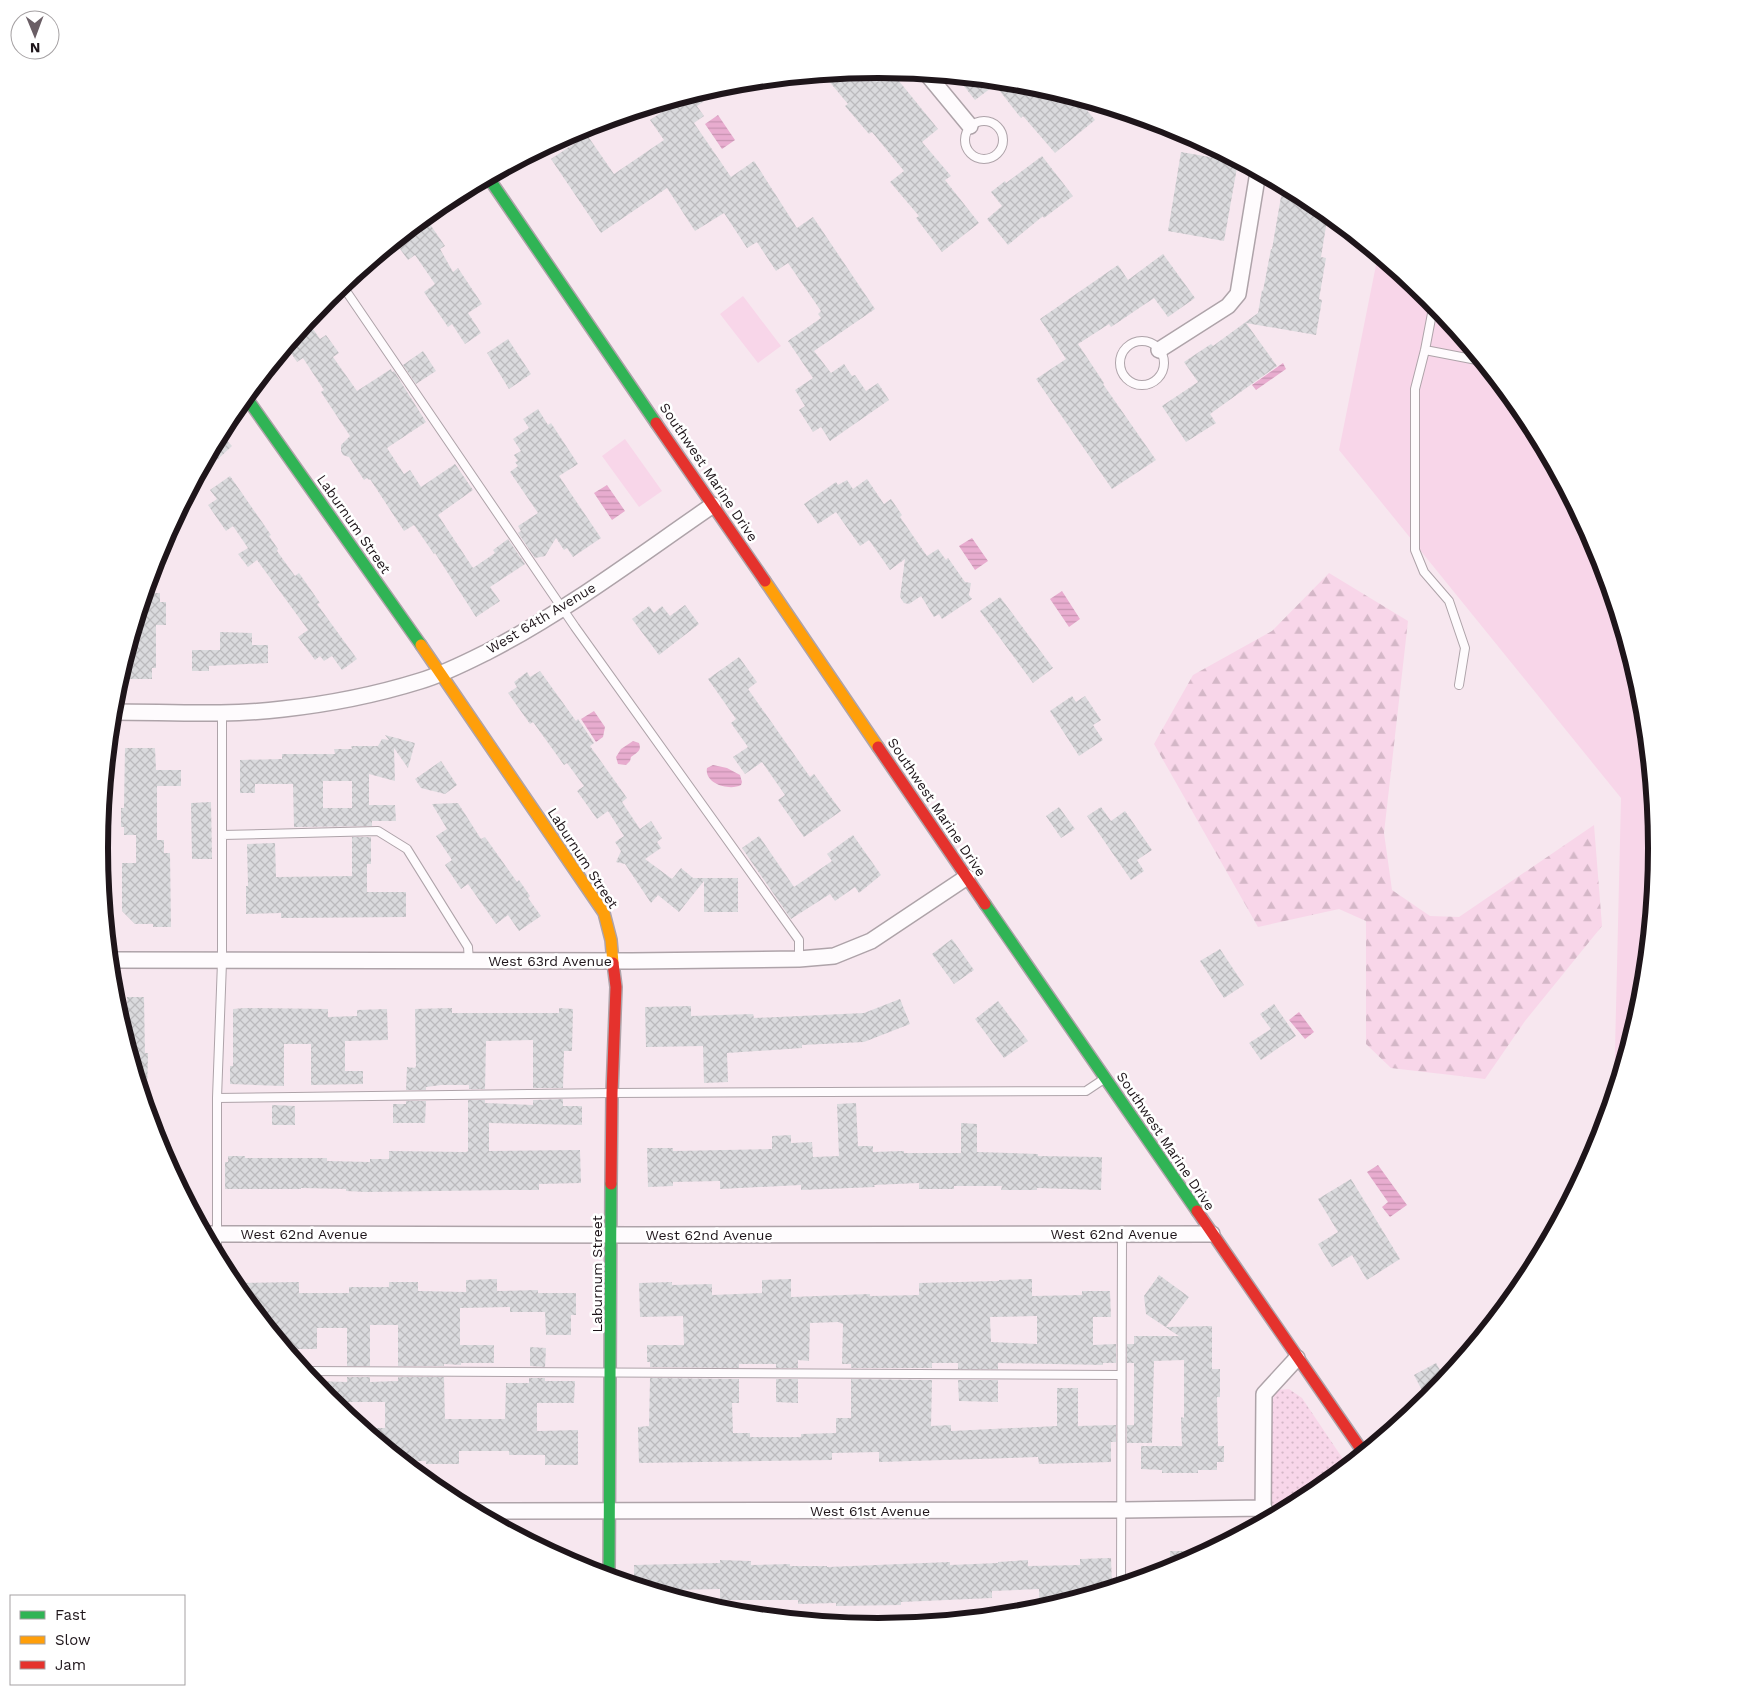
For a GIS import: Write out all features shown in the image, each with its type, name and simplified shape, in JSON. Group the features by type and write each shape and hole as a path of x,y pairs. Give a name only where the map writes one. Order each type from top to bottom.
{"main road":[{"name":"Southwest Marine Drive","path":"492,182 1360,1447"},
{"name":"Laburnum Street","path":"250,403 441,673 604,913 611,940 616,987 612,1093 609,1569"}],"street":[{"path":"931,79 970,126"},
{"path":"1159,350 1228,306 1238,294 1257,177"},
{"name":"West 64th Avenue","path":"121,712 222,713 282,709 371,694 420,681 461,665 515,638 713,505"},
{"name":"West 63rd Avenue","path":"117,960 222,962 613,961 799,959 834,956 871,941 967,877"},
{"name":"West 62nd Avenue","path":"213,1234 1212,1234"},
{"path":"1264,1513 1264,1394 1297,1358"},
{"name":"West 61st Avenue","path":"488,1511 1122,1510 1263,1514"}],"lane":[{"path":"982,120 994,123 999,127 1004,138 1003,145 997,155 984,159 972,155 965,144 970,126 982,120"},
{"path":"346,292 562,608 799,940 799,959"},
{"path":"1432,313 1415,390 1414,550 1424,572 1449,601 1465,648 1459,685"},
{"path":"1134,342 1148,342 1159,350 1163,356 1162,370 1153,382 1139,384 1126,378 1120,365 1123,351 1128,346 1134,342"},
{"path":"1425,350 1473,359"},
{"path":"212,1232 222,962 222,713"},
{"path":"222,835 378,831 407,849 468,947 469,961"},
{"path":"217,1098 612,1093 1086,1091 1106,1078"},
{"path":"1122,1234 1122,1578"},
{"path":"315,1371 1121,1375"}],"green space":[{"path":"1377,261 1423,303 1457,340 1519,420 1569,507 1590,553 1608,600 1634,697 1647,797 1648,848 1647,898 1642,948 1634,998 1614,1073 1621,798 1339,450"},
{"path":"743,296 781,346 758,363 720,314"},
{"path":"625,439 662,491 639,507 602,456"},
{"path":"1329,573 1408,621 1384,833 1392,890 1430,916 1459,917 1594,825 1602,926 1525,1021 1485,1079 1391,1068 1366,1044 1366,921 1339,909 1258,927 1154,744 1193,675 1272,631"},
{"path":"1289,1389 1302,1398 1344,1460 1306,1488 1271,1509 1272,1401 1277,1390"}],"shaded area":[{"path":"718,115 735,140 722,149 705,124"},
{"path":"1283,363 1286,369 1256,390 1252,385"},
{"path":"607,485 625,511 612,520 594,493"},
{"path":"972,538 988,561 975,570 959,546"},
{"path":"1062,591 1080,619 1069,627 1050,599"},
{"path":"594,711 605,727 603,737 596,742 581,719"},
{"path":"633,741 639,743 639,750 626,765 618,764 616,757 621,749"},
{"path":"713,765 727,768 740,775 741,785 731,787 714,782 707,774 707,768"},
{"path":"1299,1012 1314,1032 1305,1039 1289,1020"},
{"path":"1378,1165 1407,1205 1390,1217 1382,1207 1388,1202 1367,1172"}],"building":[{"path":"897,78 938,129 922,142 951,176 945,180 979,223 942,252 916,218 919,216 890,182 904,171 872,132 869,134 845,106 848,104 827,79"},
{"path":"961,82 993,86 975,100"},
{"path":"996,87 1029,92 1083,105 1095,120 1055,153 1023,116 1021,118"},
{"path":"711,96 697,106 704,116 694,123 731,177 754,161 797,228 813,217 875,309 814,351 831,373 844,364 852,376 855,375 866,391 878,383 889,400 830,441 821,427 813,432 799,410 805,406 795,390 813,378 788,341 821,318 818,314 821,311 788,263 776,271 757,242 747,248 724,213 695,231 667,188 601,233 551,159 587,135 614,174 664,140 650,120 670,107"},
{"path":"1181,152 1224,159 1237,167 1224,241 1168,231"},
{"path":"1042,156 1073,196 1044,218 1043,216 1008,245 987,219 1002,206 991,192"},
{"path":"1282,192 1327,222 1321,257 1326,258 1319,299 1322,300 1316,335 1246,323 1277,366 1210,414 1216,423 1186,442 1162,406 1198,382 1184,362 1211,344 1213,346 1258,313"},
{"path":"429,223 445,246 440,249 453,272 458,268 482,304 468,313 481,333 465,344 452,324 448,327 424,292 435,284 415,255 408,260 398,247"},
{"path":"1163,254 1195,298 1168,317 1154,298 1111,327 1109,324 1078,344 1103,384 1156,460 1112,489 1036,379 1066,359 1040,319 1118,265 1128,280"},
{"path":"312,327 320,339 326,335 339,353 333,357 357,391 391,369 392,372 394,371 426,422 387,448 404,474 410,470 421,487 455,464 473,490 438,515 473,568 495,553 493,550 508,539 525,564 490,587 500,601 476,617 435,553 414,525 404,531 370,479 364,480 349,457 343,455 341,445 350,436 321,392 324,390 303,358 297,362 290,352"},
{"path":"508,339 531,374 509,389 487,353"},
{"path":"423,351 436,371 416,384 403,365"},
{"path":"538,409 548,425 551,423 578,464 559,476 601,538 573,557 567,548 564,550 556,538 545,556 535,558 518,533 521,531 518,526 538,513 510,472 518,466 515,462 518,461 514,455 521,451 513,439 529,428 523,419"},
{"path":"226,439 232,446 209,467"},
{"path":"230,476 271,535 269,536 278,549 277,551 295,576 299,573 320,603 317,604 357,659 342,670 332,656 324,661 320,656 315,660 298,637 308,630 257,560 248,567 238,554 248,548 233,526 226,531 208,505 217,499 210,490"},
{"path":"867,479 884,504 891,499 902,515 900,517 927,556 938,549 946,560 948,558 965,582 971,583 969,595 972,599 942,619 939,614 934,617 921,596 909,604 904,603 900,597 905,559 890,570 869,540 860,546 836,512 818,524 804,504 836,482 838,485 847,480 853,489"},
{"path":"152,593 160,593 160,602 166,602 166,625 156,625 156,668 152,668 152,679 129,679 135,648 149,600"},
{"path":"1000,597 1053,668 1033,683 980,611"},
{"path":"685,605 699,624 659,655 632,619 649,606 654,613 662,606 670,616"},
{"path":"220,632 252,633 252,645 268,645 268,663 209,666 209,671 192,671 192,650 220,650"},
{"path":"739,657 757,682 748,689 810,777 814,774 841,811 804,837 778,800 785,795 762,762 745,774 733,757 748,747 731,723 736,719 708,679"},
{"path":"540,671 576,721 578,719 594,743 590,746 627,798 622,802 640,829 651,821 662,838 657,842 661,848 645,859 672,879 681,868 693,878 738,878 738,912 704,912 704,881 679,912 658,895 651,903 625,864 616,862 621,851 615,842 624,836 608,811 597,819 577,791 584,786 567,763 564,765 533,722 530,724 508,693 517,687 514,682 527,672 530,677"},
{"path":"1072,696 1076,702 1085,696 1101,720 1093,725 1103,740 1079,756 1050,711"},
{"path":"385,735 415,743 408,768 394,748 395,781 369,774 369,805 395,805 396,821 372,821 372,826 294,827 293,784 255,784 255,793 240,793 240,760 282,759 282,754 335,754 334,749 352,749 351,746 378,746 382,739 389,740","holes":["323,781 352,781 352,808 323,808"]},
{"path":"125,748 155,748 156,770 181,770 181,786 157,786 157,840 164,840 164,853 170,853 171,927 135,924 122,911 122,863 136,863 136,835 124,835 124,827 121,827 121,808 124,808"},
{"path":"441,761 457,785 445,794 421,788 415,779"},
{"path":"211,802 212,859 192,859 191,803"},
{"path":"458,803 481,839 485,837 517,882 519,880 530,896 528,898 541,916 519,931 508,915 496,924 468,884 461,889 445,865 452,860 436,836 447,829 432,804"},
{"path":"1059,807 1075,829 1061,838 1046,816"},
{"path":"1101,807 1111,821 1125,811 1152,850 1137,860 1144,871 1131,880 1087,816"},
{"path":"853,835 881,875 859,893 855,887 835,901 830,894 791,919 742,848 759,836 794,887 832,861 827,854"},
{"path":"352,837 371,837 371,864 367,864 367,892 406,892 406,917 281,918 281,913 246,914 246,886 248,886 247,844 275,843 276,877 352,876"},
{"path":"952,939 974,970 954,984 932,954"},
{"path":"1220,949 1244,985 1224,998 1200,961"},
{"path":"127,997 144,997 145,1053 148,1053 147,1089 135,1047 127,1016"},
{"path":"900,999 910,1024 864,1042 802,1045 802,1048 727,1053 728,1082 704,1083 703,1046 646,1047 645,1007 691,1006 691,1016 753,1014 754,1018 864,1013"},
{"path":"998,1001 1028,1041 1004,1058 975,1019"},
{"path":"1274,1004 1296,1036 1261,1060 1249,1043 1271,1029 1260,1014"},
{"path":"452,1008 452,1013 559,1013 559,1008 573,1009 572,1051 564,1051 563,1088 533,1088 533,1040 486,1041 485,1089 469,1089 469,1085 441,1085 426,1087 426,1090 406,1090 407,1067 415,1068 416,1066 415,1009"},
{"path":"233,1009 328,1009 328,1017 357,1016 357,1010 387,1009 388,1040 345,1041 345,1071 363,1071 363,1084 311,1085 311,1044 284,1044 284,1086 230,1084 230,1066 233,1066"},
{"path":"563,1099 563,1106 582,1106 582,1125 489,1123 489,1151 580,1150 581,1183 539,1184 539,1190 366,1192 346,1191 346,1189 301,1188 225,1189 225,1162 228,1162 228,1156 245,1156 245,1158 327,1158 327,1161 370,1162 370,1159 389,1159 389,1151 466,1152 468,1151 468,1100 485,1100 485,1103 533,1105 533,1100"},
{"path":"406,1101 426,1101 425,1123 393,1123 393,1104 406,1104"},
{"path":"856,1103 858,1146 873,1146 873,1152 961,1153 961,1123 977,1124 977,1152 1038,1154 1038,1156 1102,1157 1101,1190 1037,1188 1037,1190 1001,1190 1002,1186 954,1186 954,1189 919,1189 919,1183 801,1190 801,1185 720,1189 720,1181 673,1182 673,1186 648,1187 647,1148 673,1148 673,1151 772,1149 772,1136 791,1135 791,1143 812,1142 813,1157 839,1156 837,1104"},
{"path":"272,1105 295,1106 295,1125 272,1125"},
{"path":"1351,1179 1400,1259 1367,1280 1352,1255 1332,1267 1318,1244 1338,1232 1318,1199"},
{"path":"1159,1275 1189,1297 1166,1327 1212,1326 1212,1369 1220,1369 1220,1397 1217,1397 1218,1446 1224,1446 1224,1462 1217,1462 1217,1470 1198,1470 1198,1473 1162,1473 1162,1470 1141,1469 1141,1446 1182,1446 1181,1417 1184,1418 1184,1360 1154,1361 1152,1443 1127,1443 1127,1425 1134,1425 1134,1363 1127,1363 1127,1344 1134,1344 1134,1336 1179,1336 1146,1314 1144,1296"},
{"path":"497,1279 497,1291 538,1290 538,1293 576,1293 576,1315 571,1315 571,1335 546,1335 545,1312 510,1312 510,1307 460,1308 460,1345 494,1345 494,1363 398,1366 398,1325 370,1325 370,1366 347,1366 347,1328 317,1328 317,1349 295,1349 244,1283 299,1282 299,1293 349,1293 349,1287 389,1287 389,1282 418,1282 418,1291 466,1292 466,1280"},
{"path":"791,1279 791,1297 870,1294 870,1296 919,1295 919,1283 1032,1279 1032,1296 1082,1295 1082,1291 1110,1291 1111,1317 1093,1317 1093,1345 1116,1344 1116,1363 1103,1363 1103,1365 998,1363 998,1369 958,1369 958,1363 932,1363 932,1368 851,1368 851,1364 842,1364 843,1324 838,1322 810,1323 809,1361 798,1360 798,1368 776,1368 776,1364 739,1364 739,1368 650,1367 650,1362 647,1362 647,1345 684,1345 683,1316 640,1317 639,1283 672,1282 672,1285 712,1284 712,1295 762,1293 762,1280","holes":["1037,1316 1037,1344 991,1342 990,1317"]},
{"path":"530,1347 546,1348 545,1367 530,1366"},
{"path":"1436,1363 1441,1372 1423,1392 1414,1375"},
{"path":"347,1377 370,1377 370,1382 398,1381 398,1377 444,1377 445,1419 505,1419 506,1383 529,1383 529,1378 545,1378 545,1381 575,1381 574,1403 537,1403 537,1431 578,1430 578,1465 545,1465 545,1455 509,1455 509,1451 459,1451 459,1464 426,1464 426,1461 414,1461 373,1428 385,1428 385,1402 345,1402 324,1381 347,1382"},
{"path":"650,1378 739,1379 739,1403 732,1403 733,1433 750,1433 750,1437 801,1437 801,1434 836,1433 836,1418 851,1418 851,1379 932,1380 931,1426 951,1425 951,1431 1057,1426 1057,1388 1078,1388 1078,1426 1116,1425 1116,1442 1111,1442 1111,1462 1039,1464 1038,1457 879,1462 879,1452 832,1453 832,1460 639,1463 638,1427 649,1426"},
{"path":"776,1379 798,1379 798,1403 776,1402"},
{"path":"958,1380 998,1380 998,1402 959,1401"},
{"path":"1170,1551 1191,1551 1173,1559 1170,1560"},
{"path":"1111,1558 1112,1581 1039,1601 1039,1589 992,1591 992,1598 901,1602 901,1605 836,1606 836,1603 798,1604 798,1600 720,1600 720,1589 675,1590 634,1578 634,1565 720,1563 720,1560 751,1561 751,1565 790,1564 790,1566 827,1567 950,1562 950,1565 1028,1560 1028,1566 1080,1565 1080,1559"}],"traffic: fast":[{"path":"492,182 656,423"},
{"path":"250,403 421,645"},
{"path":"985,904 1197,1211"},
{"path":"609,1569 611,1184"}],"traffic: slow":[{"path":"765,581 878,747"},
{"path":"421,645 604,913 611,940 613,963"}],"traffic: jam":[{"path":"656,423 765,581"},
{"path":"878,747 985,904"},
{"path":"611,1184 616,987 613,963"},
{"path":"1197,1211 1360,1447"}]}
